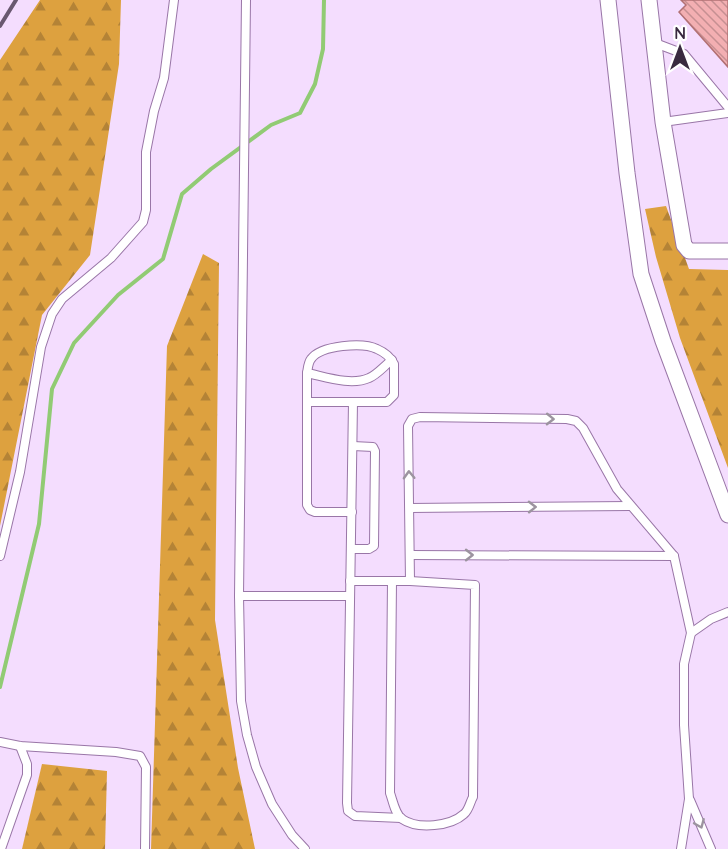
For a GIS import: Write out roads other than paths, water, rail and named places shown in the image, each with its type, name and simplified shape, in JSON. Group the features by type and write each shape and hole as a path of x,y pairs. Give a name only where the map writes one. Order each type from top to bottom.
{"street":[{"path":"608,0 627,173 641,274 663,341 728,515"},
{"path":"649,0 663,122 684,245 689,251 728,251"}],"lane":[{"path":"0,556 20,472 41,346 52,314 62,299 111,258 143,222 146,210 146,153 154,111 164,78 174,0"},
{"path":"246,0 239,596 241,701 256,767 272,804 292,835 305,849"},
{"path":"655,43 684,54 728,107"},
{"path":"663,122 728,113"},
{"path":"307,402 387,402 394,395 394,364 376,348 327,348 311,359 307,373 307,402 308,505 310,510 315,512 352,512"},
{"path":"307,373 357,380 370,378 392,360"},
{"path":"350,582 410,581 475,585 473,797 466,812 452,822 432,826 412,823 401,818 355,816 348,812 347,803 350,582 353,446 353,402"},
{"path":"410,581 408,426 412,419 420,417 576,421 583,428 617,489 674,556 691,633 684,664 684,725 689,799 681,849"},
{"path":"351,549 369,549 374,546 375,451 373,447 353,446"},
{"path":"410,508 630,506"},
{"path":"410,555 674,556"},
{"path":"392,581 390,793 396,812 401,818"},
{"path":"239,596 350,596"},
{"path":"691,633 711,619 728,612"},
{"path":"0,742 140,756 146,767 145,849"},
{"path":"1,849 27,775 27,764 15,745"},
{"path":"689,799 711,849"}],"waterway":[{"path":"0,687 39,524 52,389 74,343 118,295 163,259 182,194 211,169 271,125 300,113 315,84 323,49 324,0"}],"railway":[{"path":"0,26 16,0"}]}
